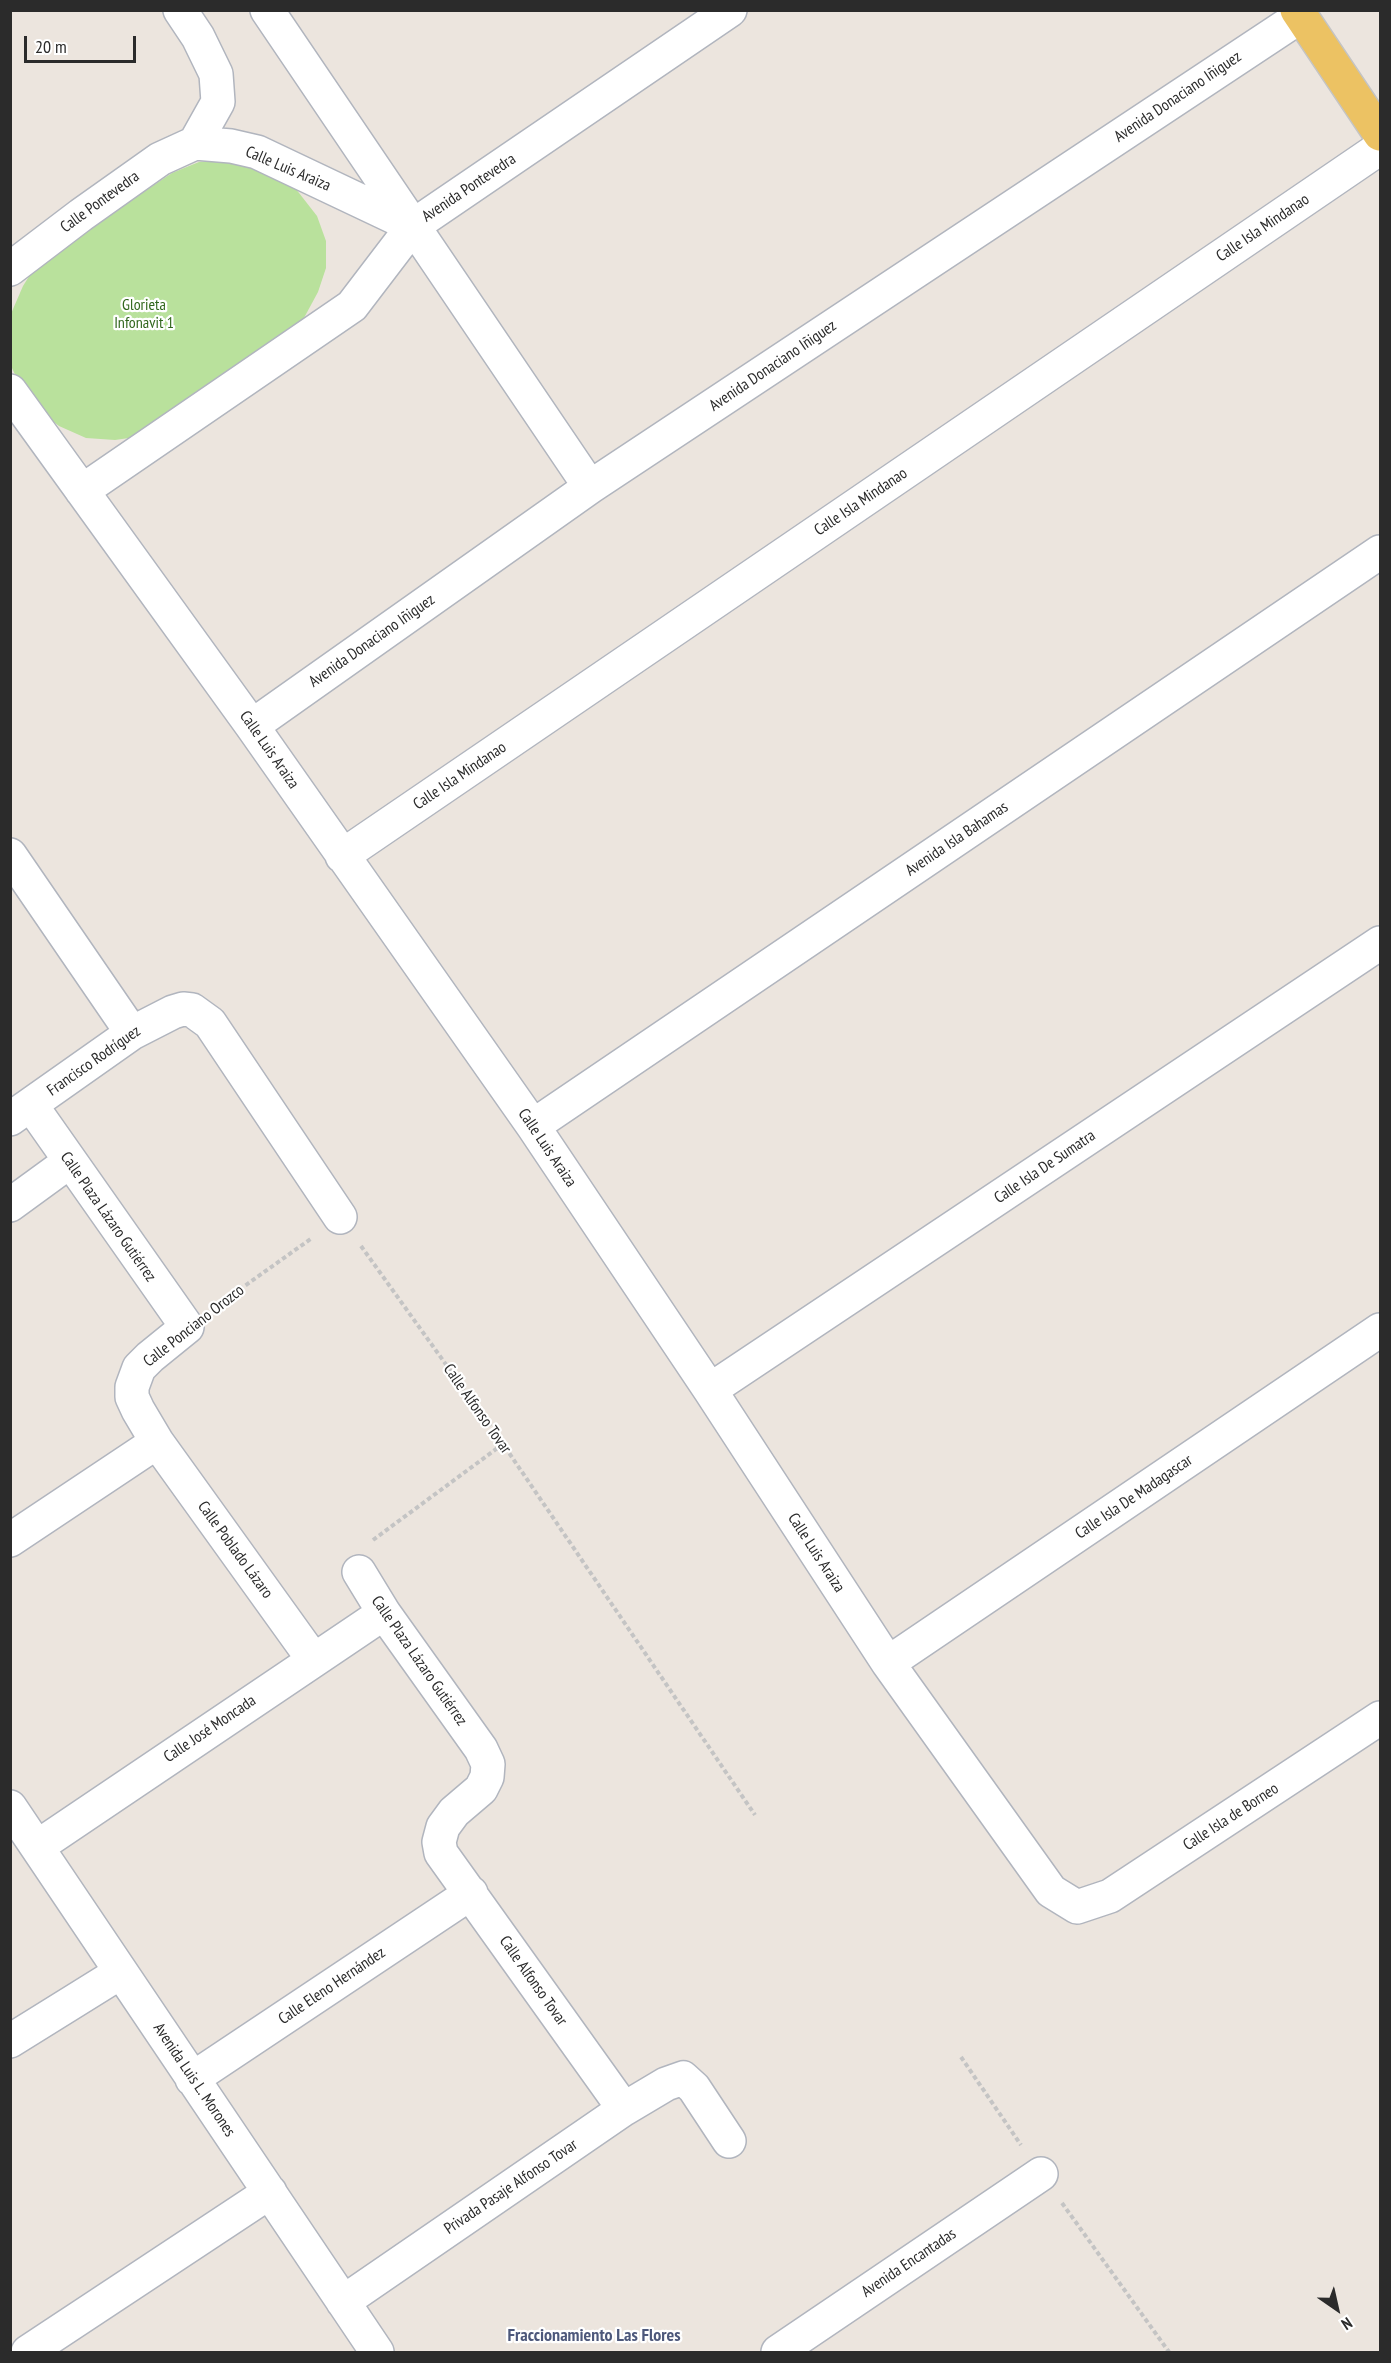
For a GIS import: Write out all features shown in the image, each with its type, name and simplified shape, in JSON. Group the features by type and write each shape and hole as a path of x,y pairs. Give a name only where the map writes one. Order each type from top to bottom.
{"main road":[{"path":"1299,13 1380,134"}],"street":[{"path":"180,10 198,37 216,74 218,102 195,143"},
{"path":"267,10 590,487"},
{"name":"Avenida Pontevedra","path":"82,491 352,306 413,226 730,10"},
{"name":"Avenida Donaciano Iñiguez","path":"252,726 590,487 1299,13"},
{"name":"Calle Luis Araiza","path":"195,143 231,146 257,152 413,226"},
{"name":"Calle Pontevedra","path":"11,269 81,215 160,159 195,143"},
{"name":"Calle Isla Mindanao","path":"342,856 1380,148"},
{"name":"Calle Luis Araiza","path":"10,391 252,726 533,1126 710,1390 888,1663 1052,1891 1077,1907"},
{"name":"Avenida Isla Bahamas","path":"533,1126 1380,552"},
{"path":"10,855 132,1033"},
{"name":"Calle Isla De Sumatra","path":"710,1390 1380,943"},
{"name":"Francisco Rodríguez","path":"21,1112 132,1033 173,1012 183,1009 192,1010 210,1023 340,1217"},
{"name":"Calle Plaza Lázaro Gutiérrez","path":"21,1112 69,1162 187,1327"},
{"path":"10,1205 69,1162"},
{"name":"Calle Ponciano Orozco","path":"157,1442 132,1397 132,1387 140,1368 150,1357 187,1327"},
{"name":"Calle Isla De Madagascar","path":"888,1663 1380,1330"},
{"path":"10,1540 157,1442"},
{"name":"Calle Poblado Lázaro","path":"157,1442 313,1659"},
{"name":"Calle Plaza Lázaro Gutiérrez","path":"359,1572 384,1613 481,1749 488,1764 487,1777 481,1789 454,1812 443,1827 439,1842 441,1853"},
{"name":"Calle José Moncada","path":"37,1847 384,1613"},
{"name":"Calle Isla de Borneo","path":"1077,1907 1110,1896 1379,1723"},
{"name":"Avenida Luis L. Morones","path":"10,1807 377,2352"},
{"name":"Calle Alfonso Tovar","path":"441,1853 624,2109"},
{"name":"Calle Eleno Hernández","path":"192,2079 471,1893"},
{"path":"10,2042 121,1971"},
{"name":"Privada Pasaje Alfonso Tovar","path":"343,2302 624,2109 666,2084 683,2078 694,2088 729,2141"},
{"name":"Avenida Encantadas","path":"778,2352 1041,2174"},
{"path":"28,2352 270,2192"}],"path":[{"name":"Calle Ponciano Orozco","path":"187,1327 340,1217"},
{"name":"Calle Alfonso Tovar","path":"340,1217 503,1444 755,1815"},
{"path":"359,1572 359,1555 376,1537 503,1444"},
{"path":"961,2057 1041,2174 1169,2352"}],"green space":[{"name":"Glorieta Infonavit 1","path":"242,160 292,184 317,216 326,241 326,268 318,292 298,329 143,436 115,440 86,438 59,426 37,409 20,385 11,366 10,316 23,286 33,270 88,229 172,173 199,162"}],"district":[{"name":"Fraccionamiento Las Flores","path":"594,2336"}]}
